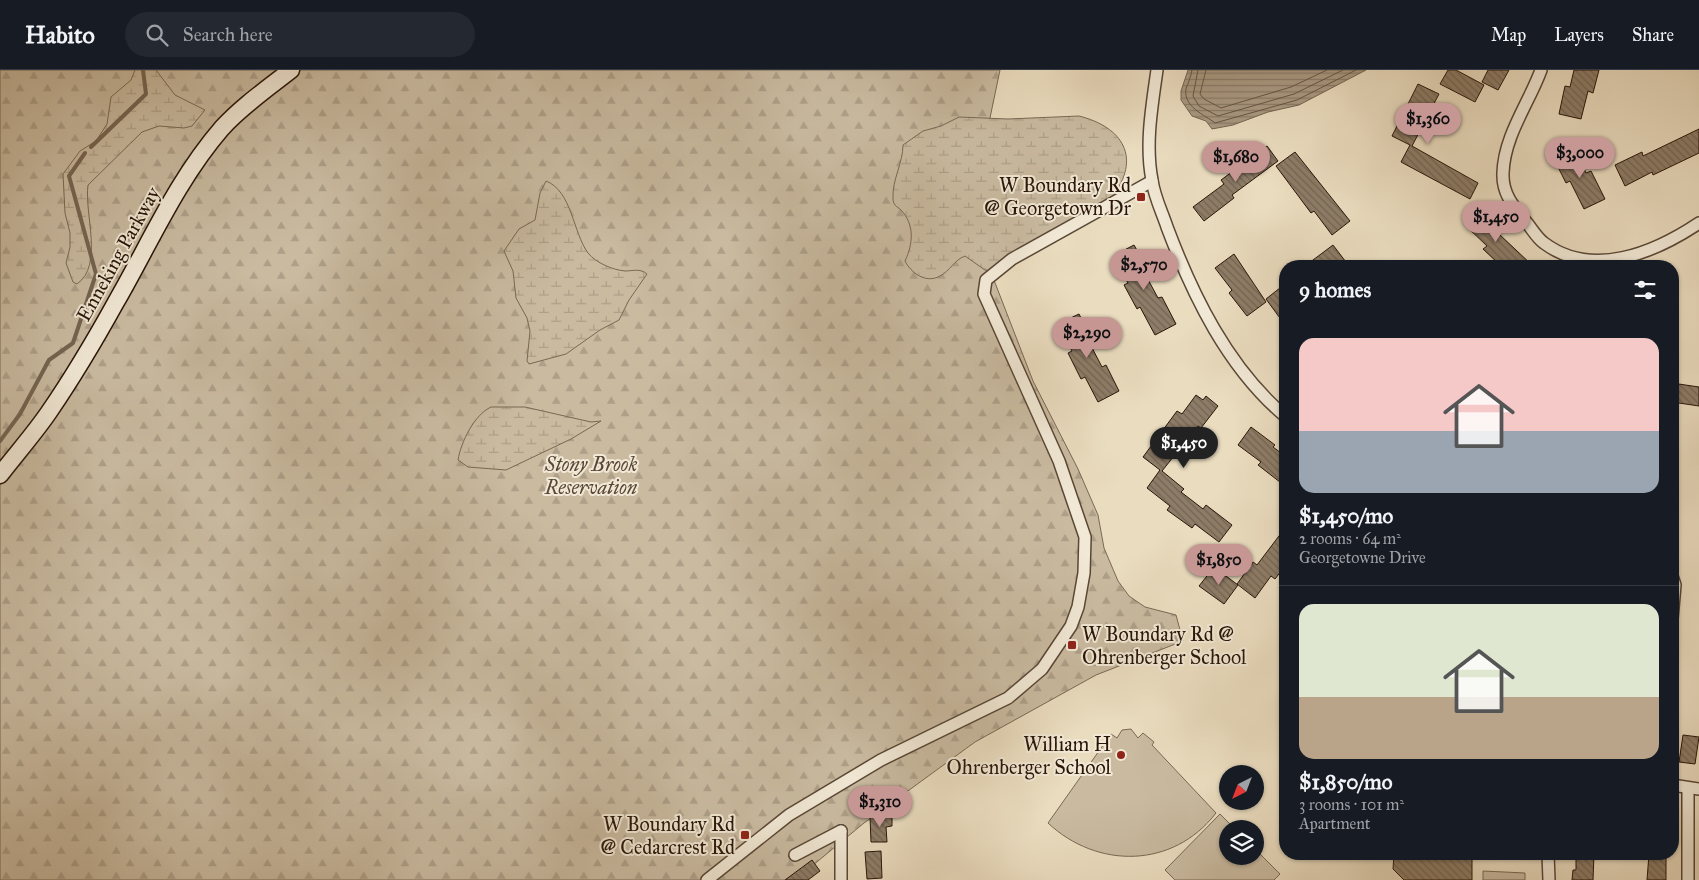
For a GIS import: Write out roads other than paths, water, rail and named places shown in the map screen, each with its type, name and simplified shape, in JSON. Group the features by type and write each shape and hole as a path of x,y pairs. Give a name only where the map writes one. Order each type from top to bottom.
{"main road":[{"name":"Enneking Parkway","path":"0,475 49,413 77,369 117,302 156,225 194,165 223,128 254,99 291,70"}],"street":[{"path":"1157,70 1149,130 1152,181 1178,258 1205,316 1259,393 1279,411"},
{"path":"1541,70 1511,135 1503,173 1507,199 1544,243 1576,260"},
{"path":"707,880 797,810 881,760 1008,698 1042,669 1071,626 1078,607 1084,573 1085,537 1059,461 984,294 986,280 1012,259 1152,181"},
{"path":"1619,260 1648,250 1699,223"},
{"path":"1679,786 1694,789 1688,880"},
{"path":"795,855 842,831 841,880"},
{"path":"1548,860 1549,880"}],"water":[{"path":"1188,70 1366,70 1299,105 1268,112 1233,125 1212,129 1206,121 1192,116 1181,100 1181,91"}],"waterway":[{"path":"91,147 146,94 143,70"},
{"path":"0,441 20,414 49,360 73,343 96,274 69,176 85,153"}],"place":[{"name":"W Boundary Rd @ Georgetown Dr","path":"1141,197"},
{"name":"W Boundary Rd @ Ohrenberger School","path":"1072,645"},
{"name":"William H Ohrenberger School","path":"1121,755"},
{"name":"W Boundary Rd @ Cedarcrest Rd","path":"745,835"}],"park label":[{"name":"Stony Brook Reservation","path":"591,476"}]}
